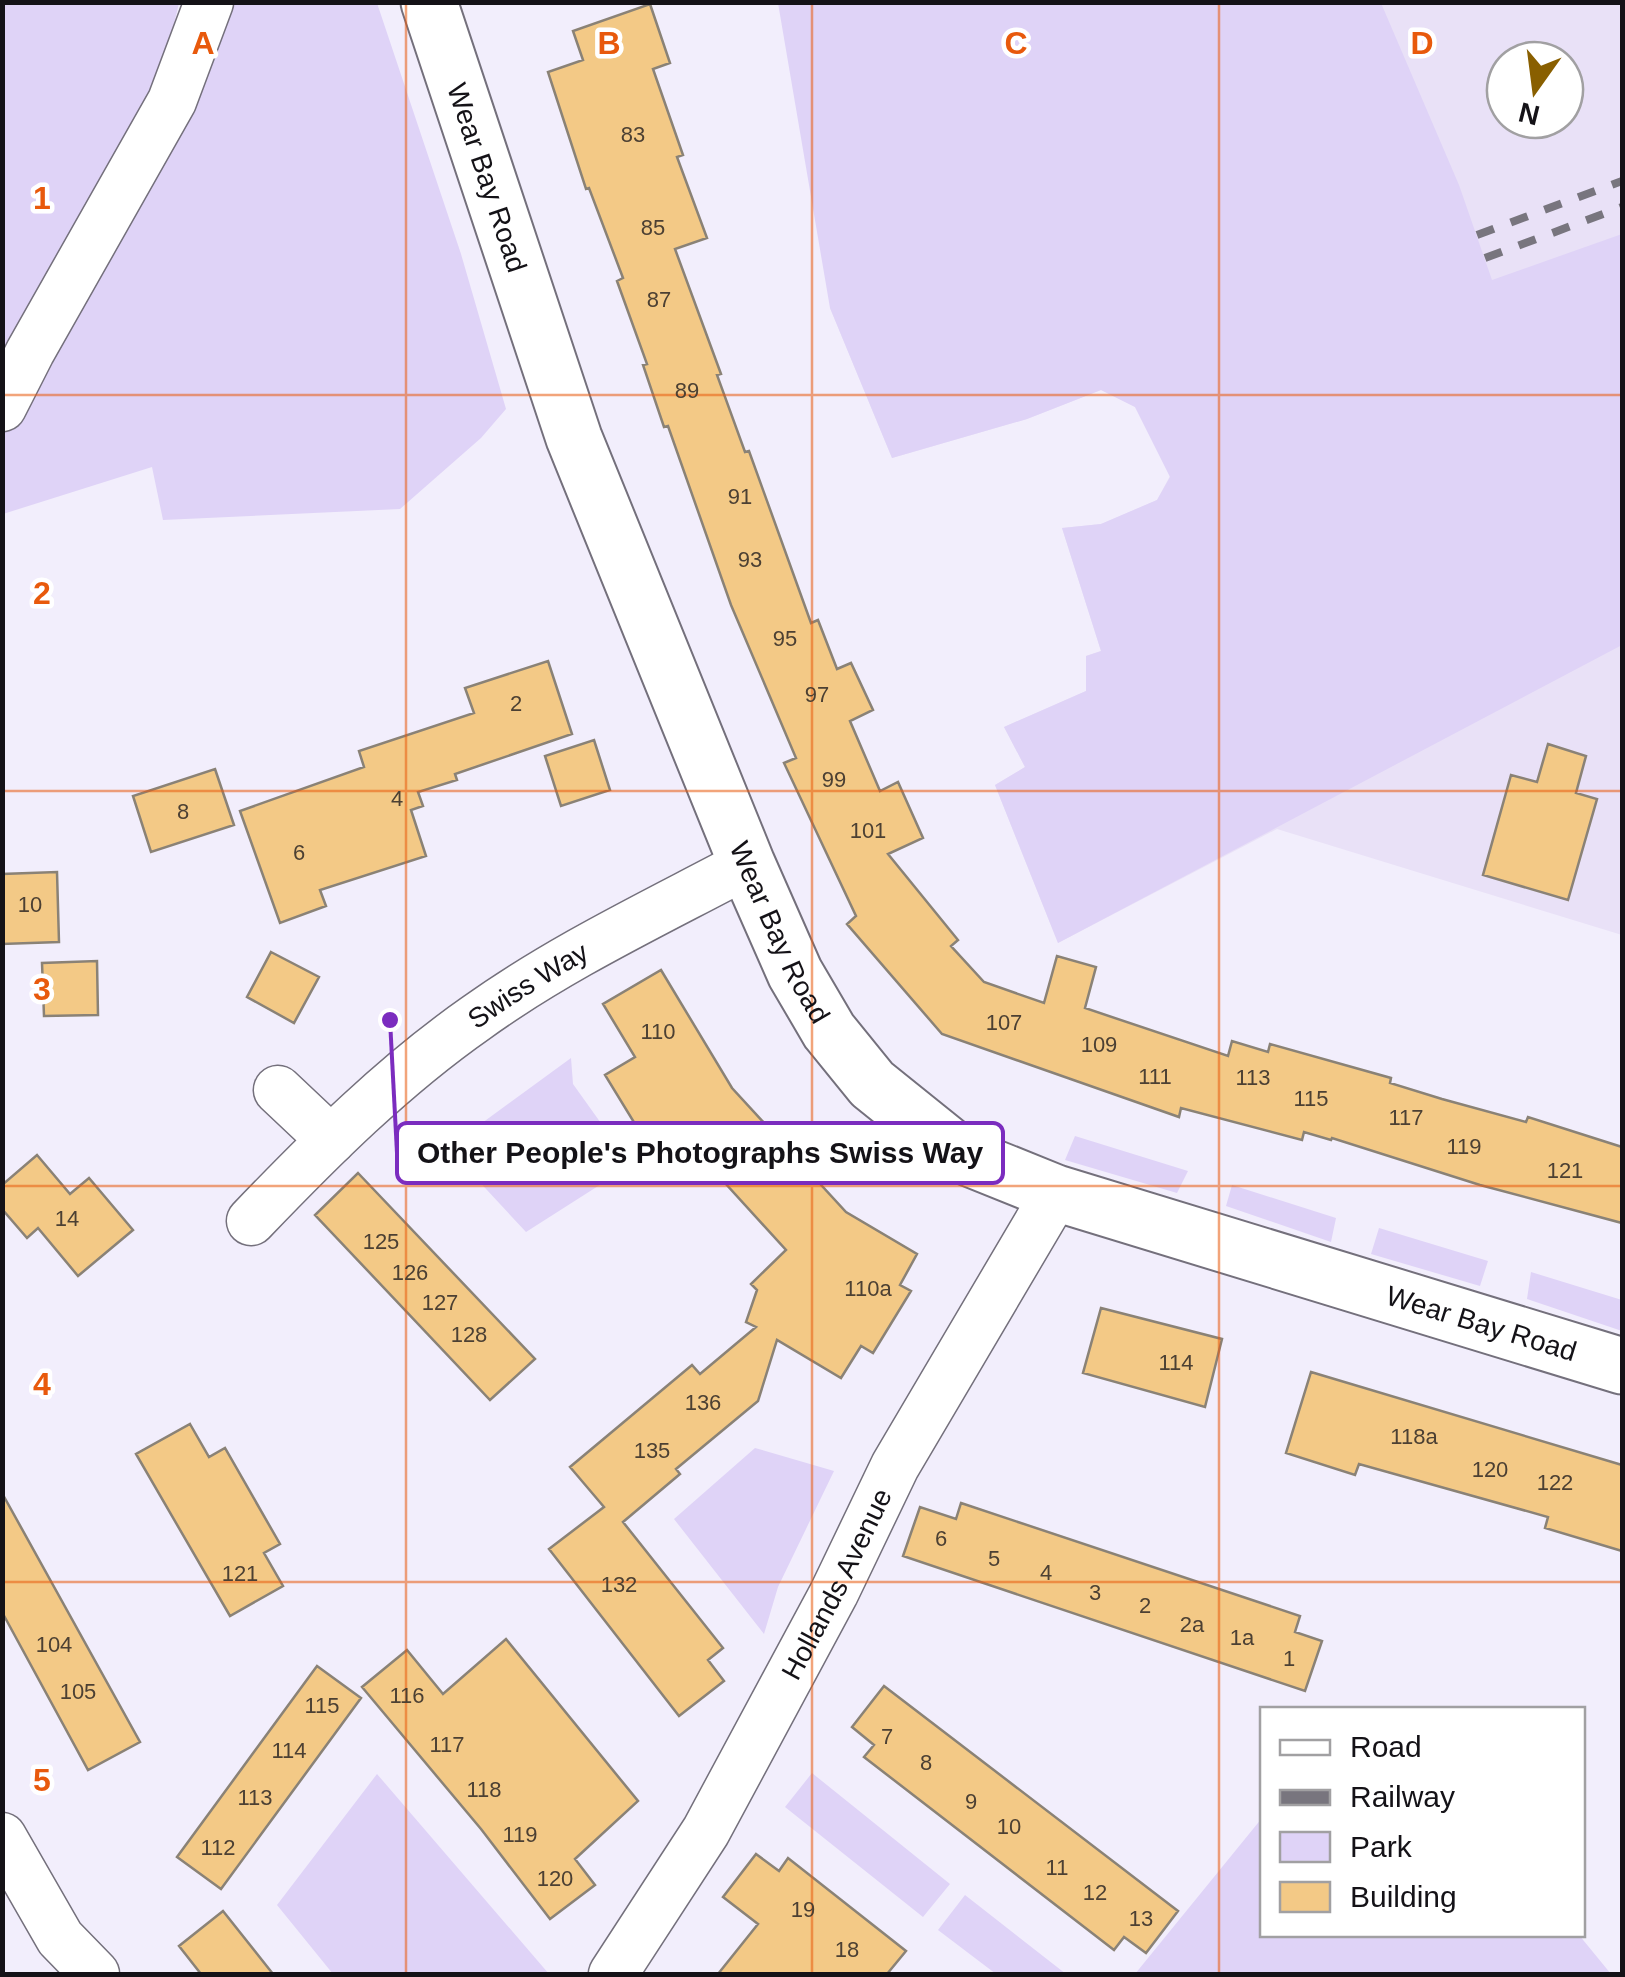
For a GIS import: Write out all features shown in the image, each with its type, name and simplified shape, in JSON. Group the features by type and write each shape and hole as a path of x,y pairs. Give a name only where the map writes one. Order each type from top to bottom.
{"street":[{"path":"2,407 172,101 209,2"},
{"name":"Wear Bay Road","path":"438,4 574,438 795,974 829,1032 872,1084 960,1154 1056,1193 1622,1366"},
{"name":"Swiss Way","path":"251,1221 403,1073 478,1016 598,941 747,864"},
{"path":"278,1090 330,1140"},
{"name":"Hollands Avenue","path":"613,1974 706,1831 834,1593 895,1466 1056,1193"},
{"path":"2,1837 60,1938 95,1974"}],"shaded area":[{"path":"1100,3 1622,3 1622,935 1277,829 1058,943 995,785 1025,767 1004,727 1086,691 1086,656 1101,651 1062,528 1101,524 1157,500 1170,476 1135,407 1101,390 1027,419 892,458 830,308 1118,212"}],"green space":[{"path":"2,3 179,3 153,113 2,378"},
{"path":"220,3 377,3 461,254 506,409 481,438 400,509 163,520 152,467 3,514 2,432"},
{"path":"778,3 1381,3 1459,185 1492,280 1622,234 1622,645 1058,943 995,785 1025,767 1004,727 1086,691 1086,656 1101,651 1062,528 1101,524 1157,500 1170,477 1135,407 1101,390 1027,419 892,458 830,308"},
{"path":"571,1058 573,1084 628,1161 606,1181 526,1232 460,1161 456,1142"},
{"path":"1075,1136 1188,1171 1177,1193 1065,1160"},
{"path":"1232,1185 1336,1218 1331,1242 1226,1206"},
{"path":"1379,1228 1488,1261 1480,1286 1371,1254"},
{"path":"1531,1272 1622,1300 1622,1331 1527,1299"},
{"path":"755,1448 834,1471 778,1587 764,1634 674,1519"},
{"path":"812,1773 950,1884 923,1917 785,1807"},
{"path":"377,1774 549,1974 333,1974 277,1905"},
{"path":"1260,1820 1260,1937 1581,1937 1611,1974 1135,1974"},
{"path":"965,1895 1066,1974 996,1974 938,1930"}],"building":[{"path":"650,4 670,63 653,69 683,155 677,157 707,238 675,249 745,452 749,451 811,623 818,620 837,669 851,663 873,710 850,721 880,791 898,782 923,838 888,854 958,940 951,946 984,982 1044,1003 1057,956 1096,967 1085,1008 1228,1056 1232,1041 1268,1052 1270,1044 1391,1078 1390,1083 1442,1099 1526,1122 1528,1117 1622,1147 1622,1223 1480,1185 1332,1138 1304,1132 1302,1140 1181,1108 1179,1117 942,1034 847,924 856,916 784,763 796,758 731,605 668,426 664,427 643,365 647,364 617,281 623,278 589,188 586,189 548,72 583,60 573,31"},
{"path":"548,661 572,734 455,774 457,780 418,792 423,806 411,810 426,856 320,890 326,906 280,923 240,811 364,767 359,751 474,713 465,688"},
{"path":"594,740 610,790 561,806 545,756"},
{"path":"1548,744 1586,756 1576,793 1597,799 1568,900 1483,875 1511,775 1537,782"},
{"path":"215,769 234,825 151,852 133,796"},
{"path":"57,872 59,942 2,944 2,874"},
{"path":"271,952 319,977 294,1023 247,997"},
{"path":"97,961 98,1015 44,1016 42,963"},
{"path":"661,970 732,1088 846,1212 917,1254 900,1285 911,1291 873,1353 861,1346 841,1378 777,1340 758,1401 676,1469 680,1474 623,1522 723,1648 708,1660 724,1681 679,1716 549,1549 604,1507 570,1467 692,1365 700,1374 756,1327 746,1322 757,1290 751,1284 786,1250 684,1138 654,1155 605,1075 635,1057 603,1004"},
{"path":"37,1155 70,1194 89,1178 133,1230 78,1276 38,1228 27,1238 2,1209 2,1185"},
{"path":"358,1173 535,1359 490,1400 315,1215"},
{"path":"1101,1308 1222,1339 1205,1407 1083,1373"},
{"path":"1311,1372 1622,1465 1622,1551 1545,1528 1548,1517 1359,1464 1355,1475 1286,1453"},
{"path":"190,1424 209,1457 225,1448 280,1544 264,1553 283,1586 230,1616 136,1454"},
{"path":"2,1493 140,1742 88,1770 2,1612"},
{"path":"961,1503 1300,1616 1295,1632 1322,1641 1305,1691 903,1556 920,1507 956,1519"},
{"path":"506,1639 638,1801 575,1859 595,1885 550,1919 481,1829 362,1687 407,1650 443,1694"},
{"path":"317,1666 361,1698 221,1889 177,1857"},
{"path":"884,1686 1178,1911 1146,1953 1124,1937 1114,1950 864,1757 874,1745 852,1727"},
{"path":"756,1854 779,1871 788,1858 906,1951 887,1974 718,1974 758,1924 723,1897"},
{"path":"223,1911 273,1974 201,1974 179,1946"}],"railway":[{"path":"1477,235 1622,181"},
{"path":"1485,258 1622,207"}],"place":[{"name":"Other People's Photographs Swiss Way","path":"390,1020"}]}
